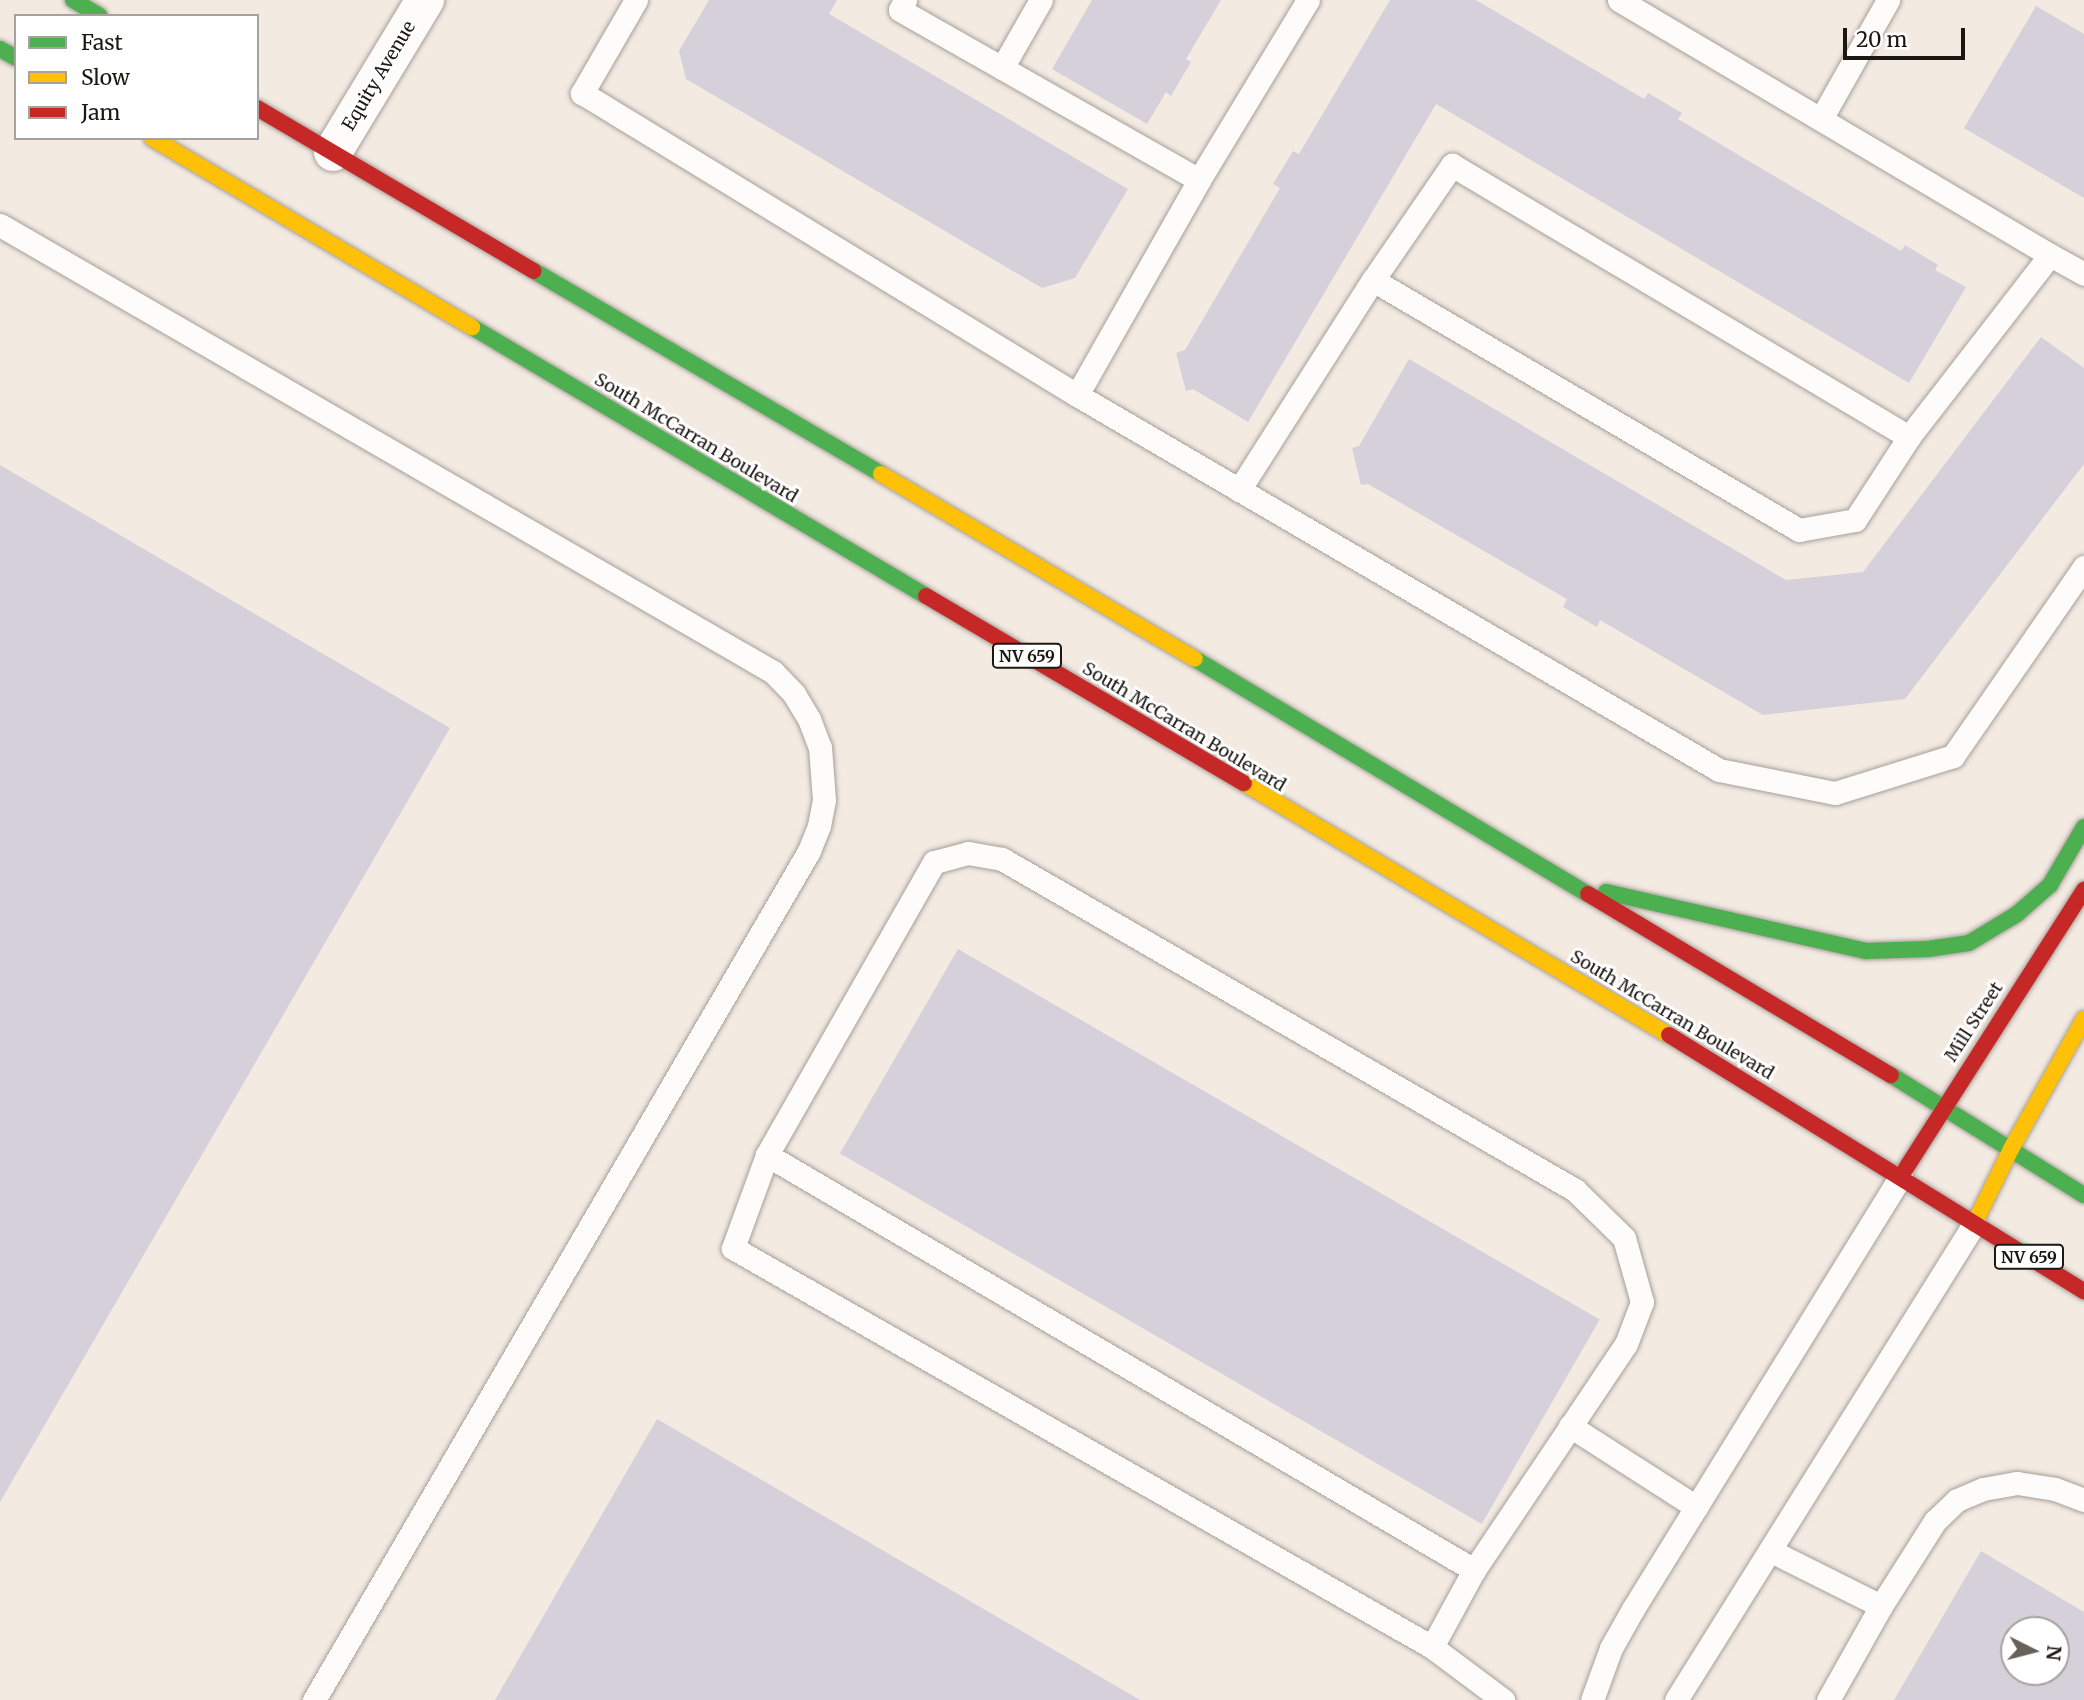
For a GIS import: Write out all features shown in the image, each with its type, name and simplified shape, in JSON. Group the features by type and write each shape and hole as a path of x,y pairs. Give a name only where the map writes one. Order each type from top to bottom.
{"main road":[{"path":"73,0 97,14"},
{"path":"259,109 320,155 1168,643 1942,1106 2084,1195"},
{"name":"South McCarran Boulevard","path":"155,140 1771,1095 2084,1291"},
{"path":"1563,881 1735,923 1866,951 1923,950 1969,943 2017,914 2050,885 2084,827"},
{"name":"Mill Street","path":"1901,1176 1942,1106 2084,890"},
{"path":"1974,1224 2011,1149 2084,1019"}],"street":[{"name":"Equity Avenue","path":"320,155 425,0"}],"lane":[{"path":"636,0 582,93 1077,395 1719,771 1835,793 1953,756 2084,567"},
{"path":"905,0 900,10 1199,180"},
{"path":"1002,68 1041,0"},
{"path":"1077,395 1199,180 1308,0"},
{"path":"1619,0 2084,274"},
{"path":"1821,119 1888,0"},
{"path":"1239,490 1374,280 1452,165 1909,437"},
{"path":"0,225 773,672 804,711 820,747 824,800 819,826 809,851 314,1700"},
{"path":"1374,280 1799,530 1855,520 1909,437 2050,255"},
{"path":"1432,1647 1474,1570 1626,1344 1642,1302 1624,1238 1575,1190 1002,859 968,853 934,862 767,1155 733,1248 1102,1456 1432,1647 1503,1700"},
{"path":"767,1155 1474,1570"},
{"path":"1592,1700 1611,1648 1901,1176"},
{"path":"1676,1700 1974,1224"},
{"path":"1570,1426 1696,1507"},
{"path":"1828,1700 1881,1606 1935,1521 1957,1500 1983,1489 2017,1483 2055,1489 2084,1500"},
{"path":"1771,1551 1881,1606"}],"building":[{"path":"709,0 837,0 829,14 1128,189 1075,278 1042,288 686,79 679,51"},
{"path":"1092,0 1221,0 1186,59 1191,62 1171,96 1166,92 1147,124 1052,69"},
{"path":"1390,0 1476,0 1644,99 1648,93 1682,113 1678,119 1901,251 1905,245 1938,265 1935,270 1966,287 1909,383 1436,104 1248,422 1193,389 1186,391 1176,353 1185,350 1280,188 1273,184 1293,151 1299,154"},
{"path":"2036,6 2084,34 2084,198 1964,128"},
{"path":"2041,337 2084,368 2084,464 1905,699 1763,715 1600,620 1597,627 1590,623 1563,607 1567,599 1368,484 1361,485 1352,448 1359,446 1409,359 1786,580 1863,572"},
{"path":"0,465 450,728 0,1502"},
{"path":"958,949 1600,1320 1482,1524 840,1153"},
{"path":"657,1419 1140,1700 495,1700"},
{"path":"1981,1551 2084,1612 2084,1700 1894,1700"}],"traffic: fast":[{"path":"73,0 97,14"},
{"path":"0,49 14,57"},
{"path":"534,271 881,474"},
{"path":"472,327 926,596"},
{"path":"1195,659 1588,894"},
{"path":"1606,892 1866,951 1928,949 1969,943 2017,914 2050,885 2084,827"},
{"path":"1891,1075 2084,1195"}],"traffic: slow":[{"path":"155,140 472,327"},
{"path":"881,474 1195,659"},
{"path":"1244,783 1669,1035"},
{"path":"1974,1224 2011,1149 2084,1019"}],"traffic: jam":[{"path":"259,109 534,271"},
{"path":"926,596 1244,783"},
{"path":"1901,1176 2084,890"},
{"path":"1588,894 1891,1075"},
{"path":"1669,1035 2084,1291"}]}
